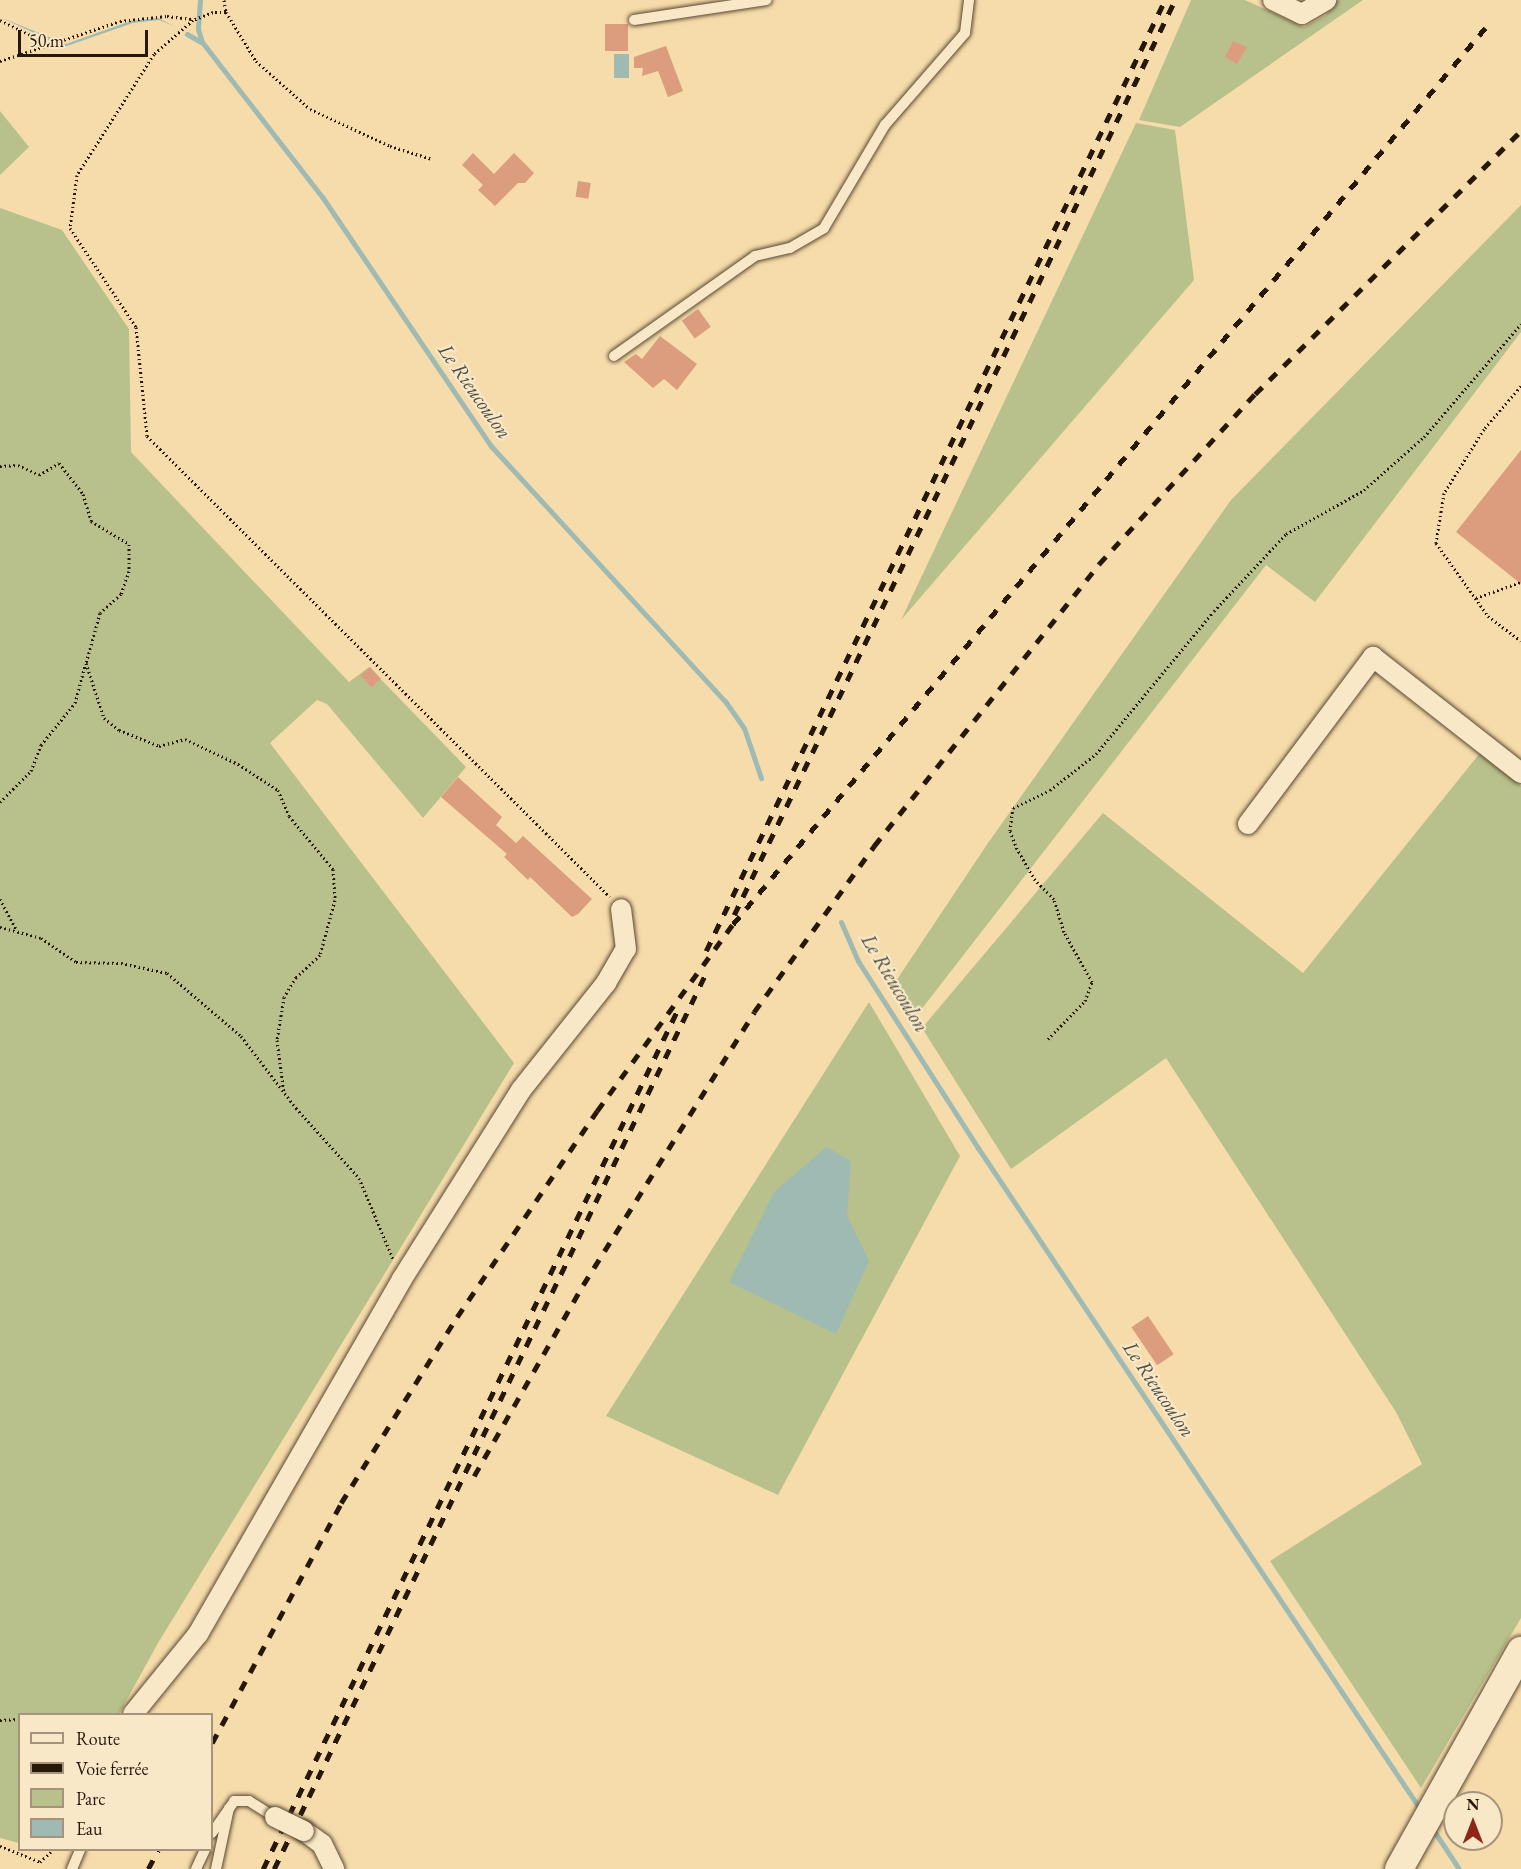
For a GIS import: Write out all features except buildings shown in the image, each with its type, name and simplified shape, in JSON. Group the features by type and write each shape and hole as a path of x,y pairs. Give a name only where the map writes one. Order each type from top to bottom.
{"street":[{"path":"1273,0 1302,14 1326,0"},
{"path":"1248,824 1373,657 1521,773"},
{"path":"134,1713 198,1634 402,1279 521,1090 606,983 626,949 621,909"},
{"path":"1399,1869 1521,1651"},
{"path":"276,1817 304,1831 322,1844 334,1869"}],"lane":[{"path":"634,20 766,0"},
{"path":"614,356 755,256 790,248 824,228 885,125 965,33 969,0"},
{"path":"229,1804 249,1801 276,1817"},
{"path":"213,1831 229,1804"},
{"path":"216,1869 229,1804"},
{"path":"72,1869 80,1851"},
{"path":"196,1869 205,1851"}],"path":[{"path":"224,0 226,12 256,61 310,109 390,147 432,159"},
{"path":"226,12 213,12 194,20 154,54 78,175 70,228 136,327 147,436 621,909"},
{"path":"0,61 120,21 167,16 194,20"},
{"path":"0,20 51,45"},
{"path":"1048,1038 1085,1001 1092,982 1065,932 1054,899 1035,880 1017,849 1010,831 1013,808 1050,790 1096,754 1214,611 1286,534 1364,490 1424,437 1521,324"},
{"path":"1521,386 1484,429 1444,492 1436,543 1488,616 1521,641"},
{"path":"0,466 18,465 39,475 59,463 83,494 91,521 129,544 129,571 121,594 100,614 75,703 41,745 31,771 0,802"},
{"path":"1476,598 1521,582"},
{"path":"86,663 104,718 119,730 159,746 185,739 238,765 278,790 289,816 333,868 335,900 320,955 296,977 284,997 277,1040 284,1093"},
{"path":"0,899 17,930"},
{"path":"0,927 41,938 76,962 121,963 166,973 241,1036 284,1093 359,1178 402,1279"},
{"path":"0,1719 18,1719"},
{"path":"0,1846 40,1862 52,1851"}],"green space":[{"path":"1191,0 1245,0 1304,27 1325,16 1338,0 1363,0 1180,127 1139,120"},
{"path":"0,111 29,147 0,175"},
{"path":"1136,123 1175,130 1194,280 901,620"},
{"path":"1521,205 1521,332 1315,602 1266,565 917,1015 894,984 988,843 1231,500"},
{"path":"0,208 62,230 129,329 131,452 349,682 369,667 466,767 423,818 327,704 317,700 270,743 514,1063 158,1643 120,1713 18,1713 18,1843 0,1838"},
{"path":"1480,753 1521,786 1521,1618 1421,1788 1270,1561 1422,1464 1396,1412 1166,1058 1011,1169 922,1028 1103,813 1303,973"},
{"path":"869,1002 960,1156 778,1495 606,1416"}],"water":[{"path":"0,17 66,44 131,21 158,18 176,27 159,20 133,23 64,47"},
{"path":"614,54 629,54 629,78 614,78"},
{"path":"826,1147 851,1161 847,1215 869,1261 836,1334 729,1282 774,1192"}],"waterway":[{"name":"Le Rieucoulon","path":"200,0 198,29 202,42 323,198 491,446 725,701 744,728 761,778"},
{"path":"187,34 201,42"},
{"name":"Le Rieucoulon","path":"841,922 858,961 978,1148 1422,1812"},
{"name":"Le Rieucoulon","path":"1432,1828 1459,1869"}],"railway":[{"path":"706,951 1165,0"},
{"path":"734,915 1175,0"},
{"path":"213,1741 341,1503 457,1317 597,1111 733,924 1491,21"},
{"path":"474,1476 583,1285 754,1012 874,846 1099,564 1255,394 1521,131"},
{"path":"274,1869 708,969"},
{"path":"263,1869 677,1011"},
{"path":"148,1869 157,1851"}]}
